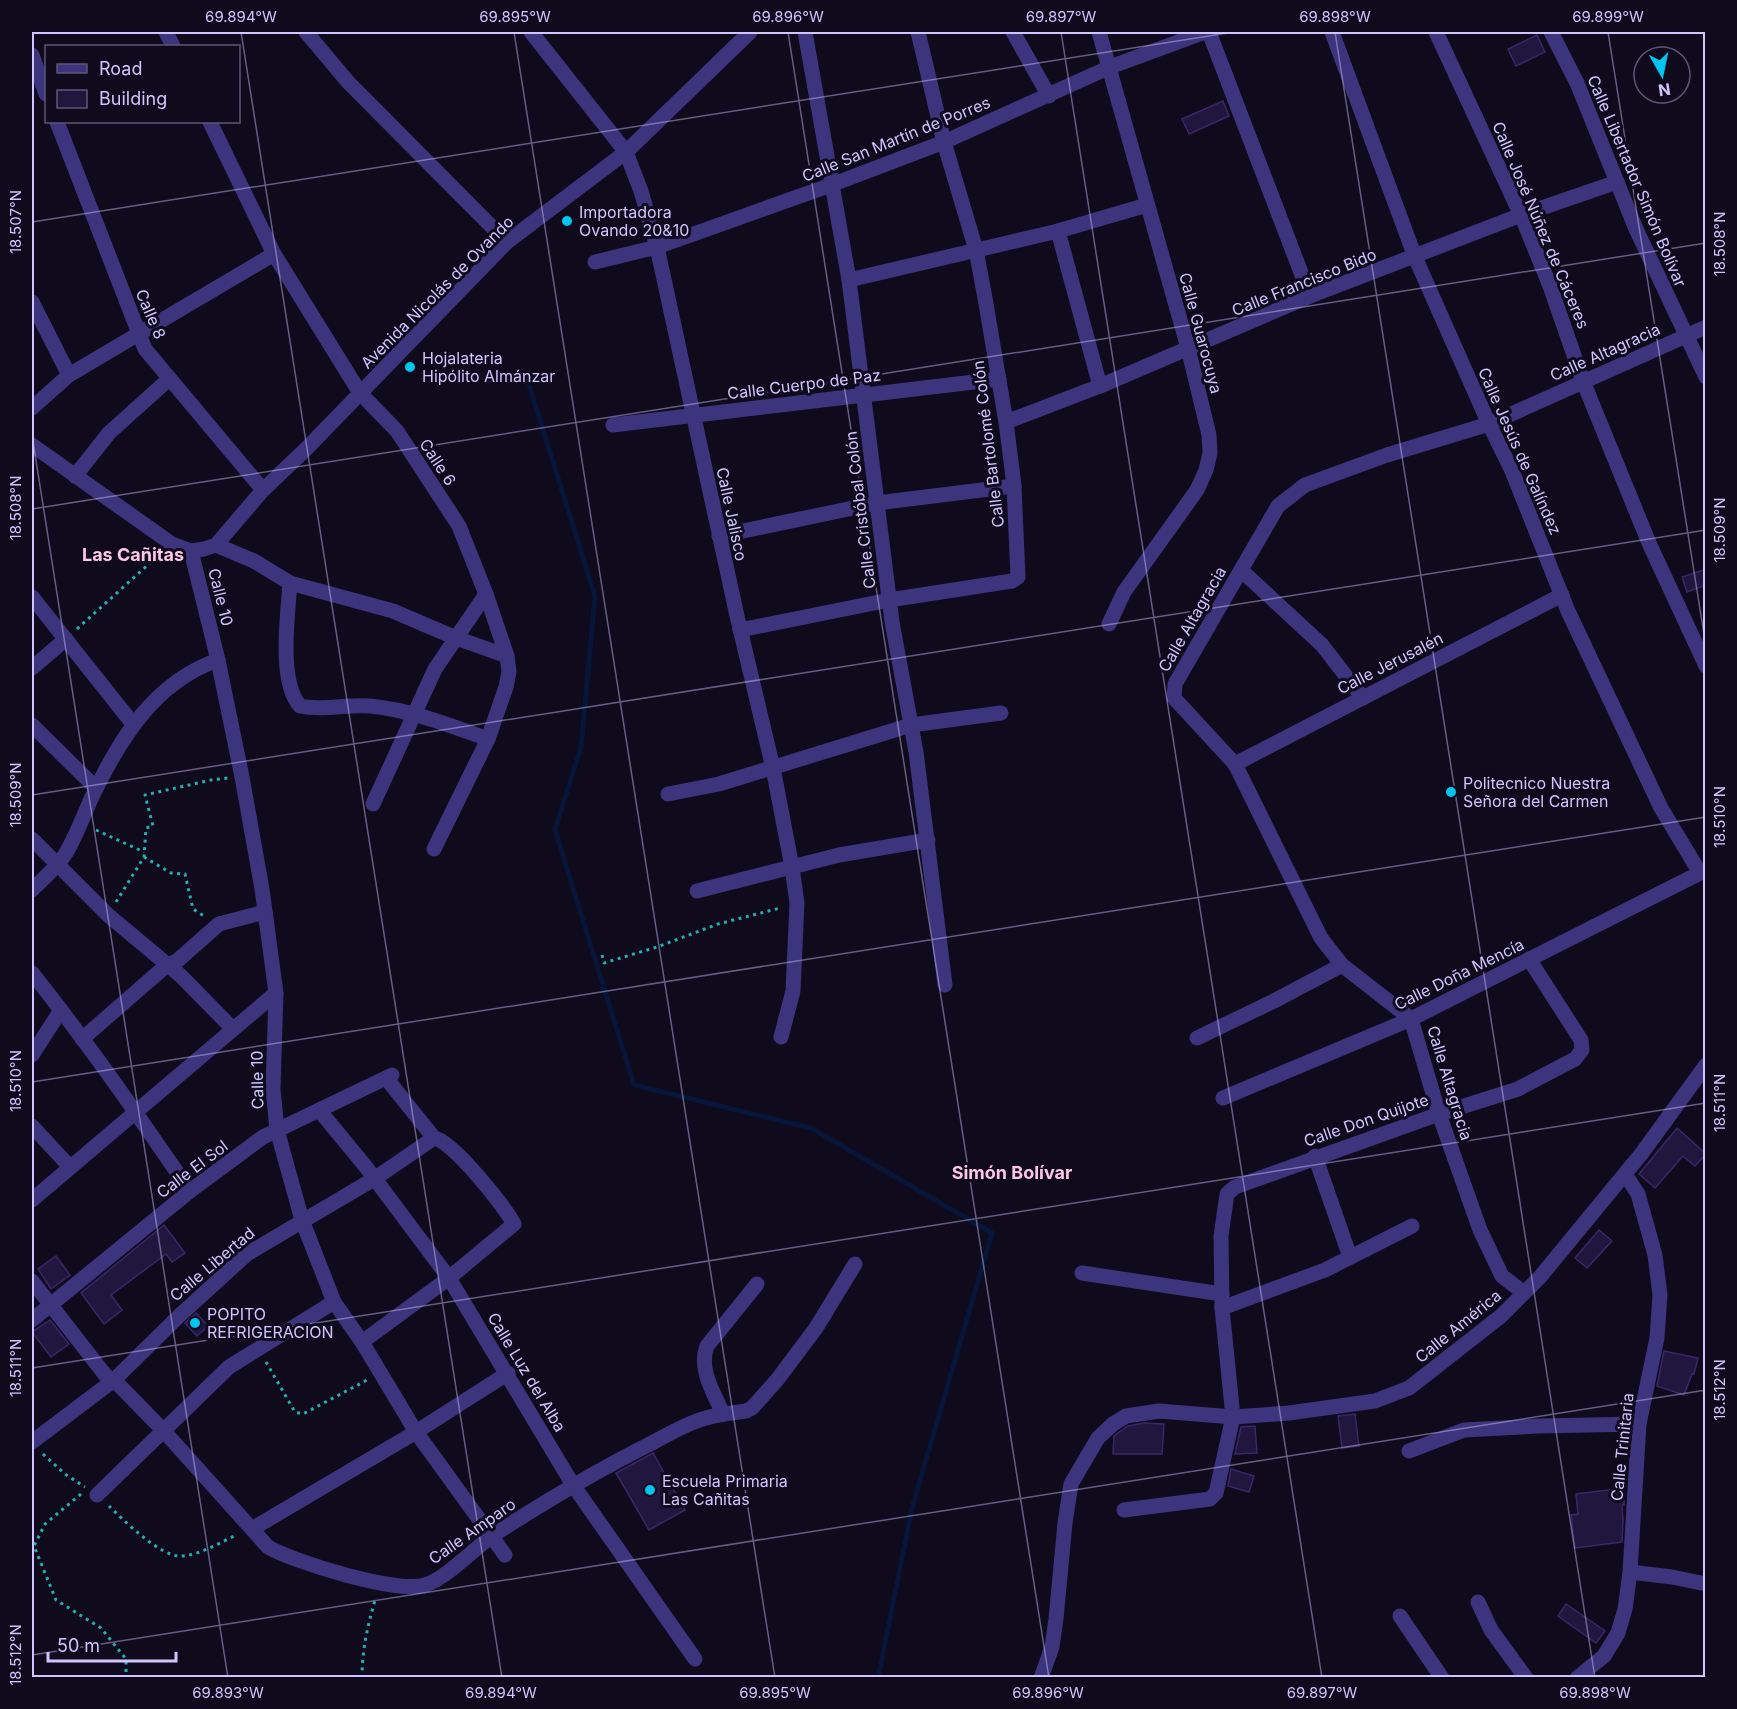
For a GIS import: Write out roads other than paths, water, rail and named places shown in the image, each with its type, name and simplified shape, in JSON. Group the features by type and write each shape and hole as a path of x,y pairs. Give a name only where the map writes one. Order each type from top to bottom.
{"street":[{"path":"306,32 348,82 507,242"},
{"name":"Calle Jalisco","path":"531,32 626,152 641,191 657,247 692,416 773,768 792,867 796,903 793,991 781,1037"},
{"name":"Avenida Nicolás de Ovando","path":"216,545 263,490 507,242 626,152 750,32"},
{"name":"Calle Cristóbal Colón","path":"805,32 849,280 889,600 928,840 945,986"},
{"name":"Calle Bartolomé Colón","path":"740,630 889,600 1012,581 1018,577 1014,486 999,379 975,250 944,142 918,32"},
{"path":"1013,32 1049,96"},
{"name":"Calle Guarocuya","path":"1099,32 1188,348 1209,435 1206,470 1197,490 1124,592 1109,624"},
{"path":"1207,32 1310,297"},
{"name":"Calle San Martín de Porres","path":"595,262 657,247 831,185 944,142 1110,68 1207,32"},
{"name":"Calle Jesús de Galíndez","path":"1332,32 1415,257 1512,471 1562,595 1660,808 1702,871"},
{"name":"Calle José Núñez de Cáceres","path":"1436,32 1521,215 1550,286 1583,381 1649,543 1706,666"},
{"name":"Calle Libertador Simón Bolívar","path":"1551,32 1577,83 1636,229 1706,377"},
{"path":"32,55 45,91"},
{"name":"Calle 8","path":"57,123 145,349 263,490"},
{"name":"Calle 6","path":"210,123 274,254 360,393 397,431 459,526 507,656 509,672 506,687 488,739 434,849"},
{"name":"Calle Francisco Bido","path":"1006,422 1100,386 1310,297 1521,215 1617,182"},
{"path":"849,280 1058,231 1147,205"},
{"path":"1058,231 1100,386"},
{"path":"32,408 69,375 274,254"},
{"path":"32,302 69,375"},
{"name":"Calle Altagracia","path":"1524,1293 1502,1276 1480,1230 1439,1114 1411,1019 1342,965 1321,938 1235,764 1174,698 1173,691 1278,506 1305,484 1388,454 1489,424 1706,327"},
{"path":"75,476 109,433 169,379"},
{"name":"Calle Cuerpo de Paz","path":"613,425 999,379"},
{"name":"Calle 10","path":"32,445 172,544 191,550 216,545"},
{"path":"719,536 877,503 1014,486"},
{"path":"216,545 254,561 290,583 393,611 456,638 507,656"},
{"name":"Calle 10","path":"191,550 218,660 242,777 265,912 276,993 273,1089 277,1130 302,1220 334,1302 362,1342 416,1432 505,1555"},
{"path":"1241,570 1322,645 1363,698"},
{"path":"290,583 285,642 291,691 300,706 309,708 350,705 415,713 488,739"},
{"path":"373,804 435,669 486,594"},
{"name":"Calle Jerusalén","path":"1235,764 1562,595"},
{"path":"32,597 133,724"},
{"path":"32,668 66,639"},
{"path":"32,890 57,865 66,852 96,788 133,724 168,687 201,666 218,660"},
{"path":"668,794 719,784 911,725 1001,714"},
{"path":"32,725 96,788"},
{"path":"32,839 108,915 181,976 233,1029"},
{"path":"697,891 839,855 928,840"},
{"name":"Calle Doña Mencía","path":"1223,1098 1411,1019 1702,871"},
{"path":"82,1039 167,965 177,961 219,924 265,912"},
{"name":"Calle Don Quijote","path":"1222,1301 1221,1236 1224,1205 1227,1194 1235,1187 1315,1156 1518,1089 1575,1059 1582,1050 1581,1040 1529,959"},
{"path":"1197,1038 1342,965"},
{"path":"32,973 136,1112 190,1191"},
{"path":"32,1200 276,993"},
{"path":"32,1055 61,1010"},
{"name":"Calle América","path":"1041,1677 1052,1647 1071,1484 1098,1438 1113,1424 1126,1416 1166,1411 1233,1417 1288,1413 1375,1401 1409,1388 1501,1316 1540,1277 1642,1153 1706,1065"},
{"name":"Calle El Sol","path":"32,1320 190,1191 263,1137 389,1077 434,1138"},
{"name":"Calle Luz del Alba","path":"319,1110 449,1278 573,1485 695,1659"},
{"path":"32,1126 70,1167"},
{"path":"362,1342 449,1278 514,1226 514,1222 464,1160 439,1138 434,1138"},
{"name":"Calle Libertad","path":"36,1446 114,1380 247,1254 374,1179 434,1138"},
{"path":"1315,1156 1350,1257"},
{"name":"Calle Trinitaria","path":"1577,1677 1604,1656 1618,1633 1625,1609 1630,1572 1640,1424 1657,1338 1660,1295 1655,1255 1638,1194 1625,1174"},
{"path":"1082,1273 1222,1301 1325,1270 1412,1226"},
{"name":"Calle Amparo","path":"32,1281 106,1376 114,1380 162,1430 268,1547 282,1556 380,1583 410,1587 426,1585 441,1576 492,1536 573,1485 704,1418 752,1408 816,1328 855,1264"},
{"path":"723,1414 704,1368 703,1356 707,1346 757,1284"},
{"path":"1124,1510 1210,1500 1214,1497 1233,1417 1222,1301"},
{"path":"97,1495 229,1367 334,1302"},
{"path":"252,1528 416,1432 508,1373"},
{"path":"1409,1451 1464,1430 1640,1424"},
{"path":"1630,1572 1706,1584"},
{"path":"1478,1602 1491,1630 1526,1677"},
{"path":"1400,1616 1443,1677"}],"waterway":[{"path":"529,385 595,596 581,747 555,830 634,1085 811,1128 992,1233 912,1508 878,1678"}],"place":[{"name":"Importadora Ovando 20&10","path":"567,221"},
{"name":"Hojalateria Hipólito Almánzar","path":"410,367"},
{"name":"Politecnico Nuestra Señora del Carmen","path":"1451,792"},
{"name":"POPITO REFRIGERACION","path":"195,1323"},
{"name":"Escuela Primaria Las Cañitas","path":"650,1490"}],"district":[{"name":"Las Cañitas","path":"133,554"},
{"name":"Simón Bolívar","path":"1012,1172"}]}
